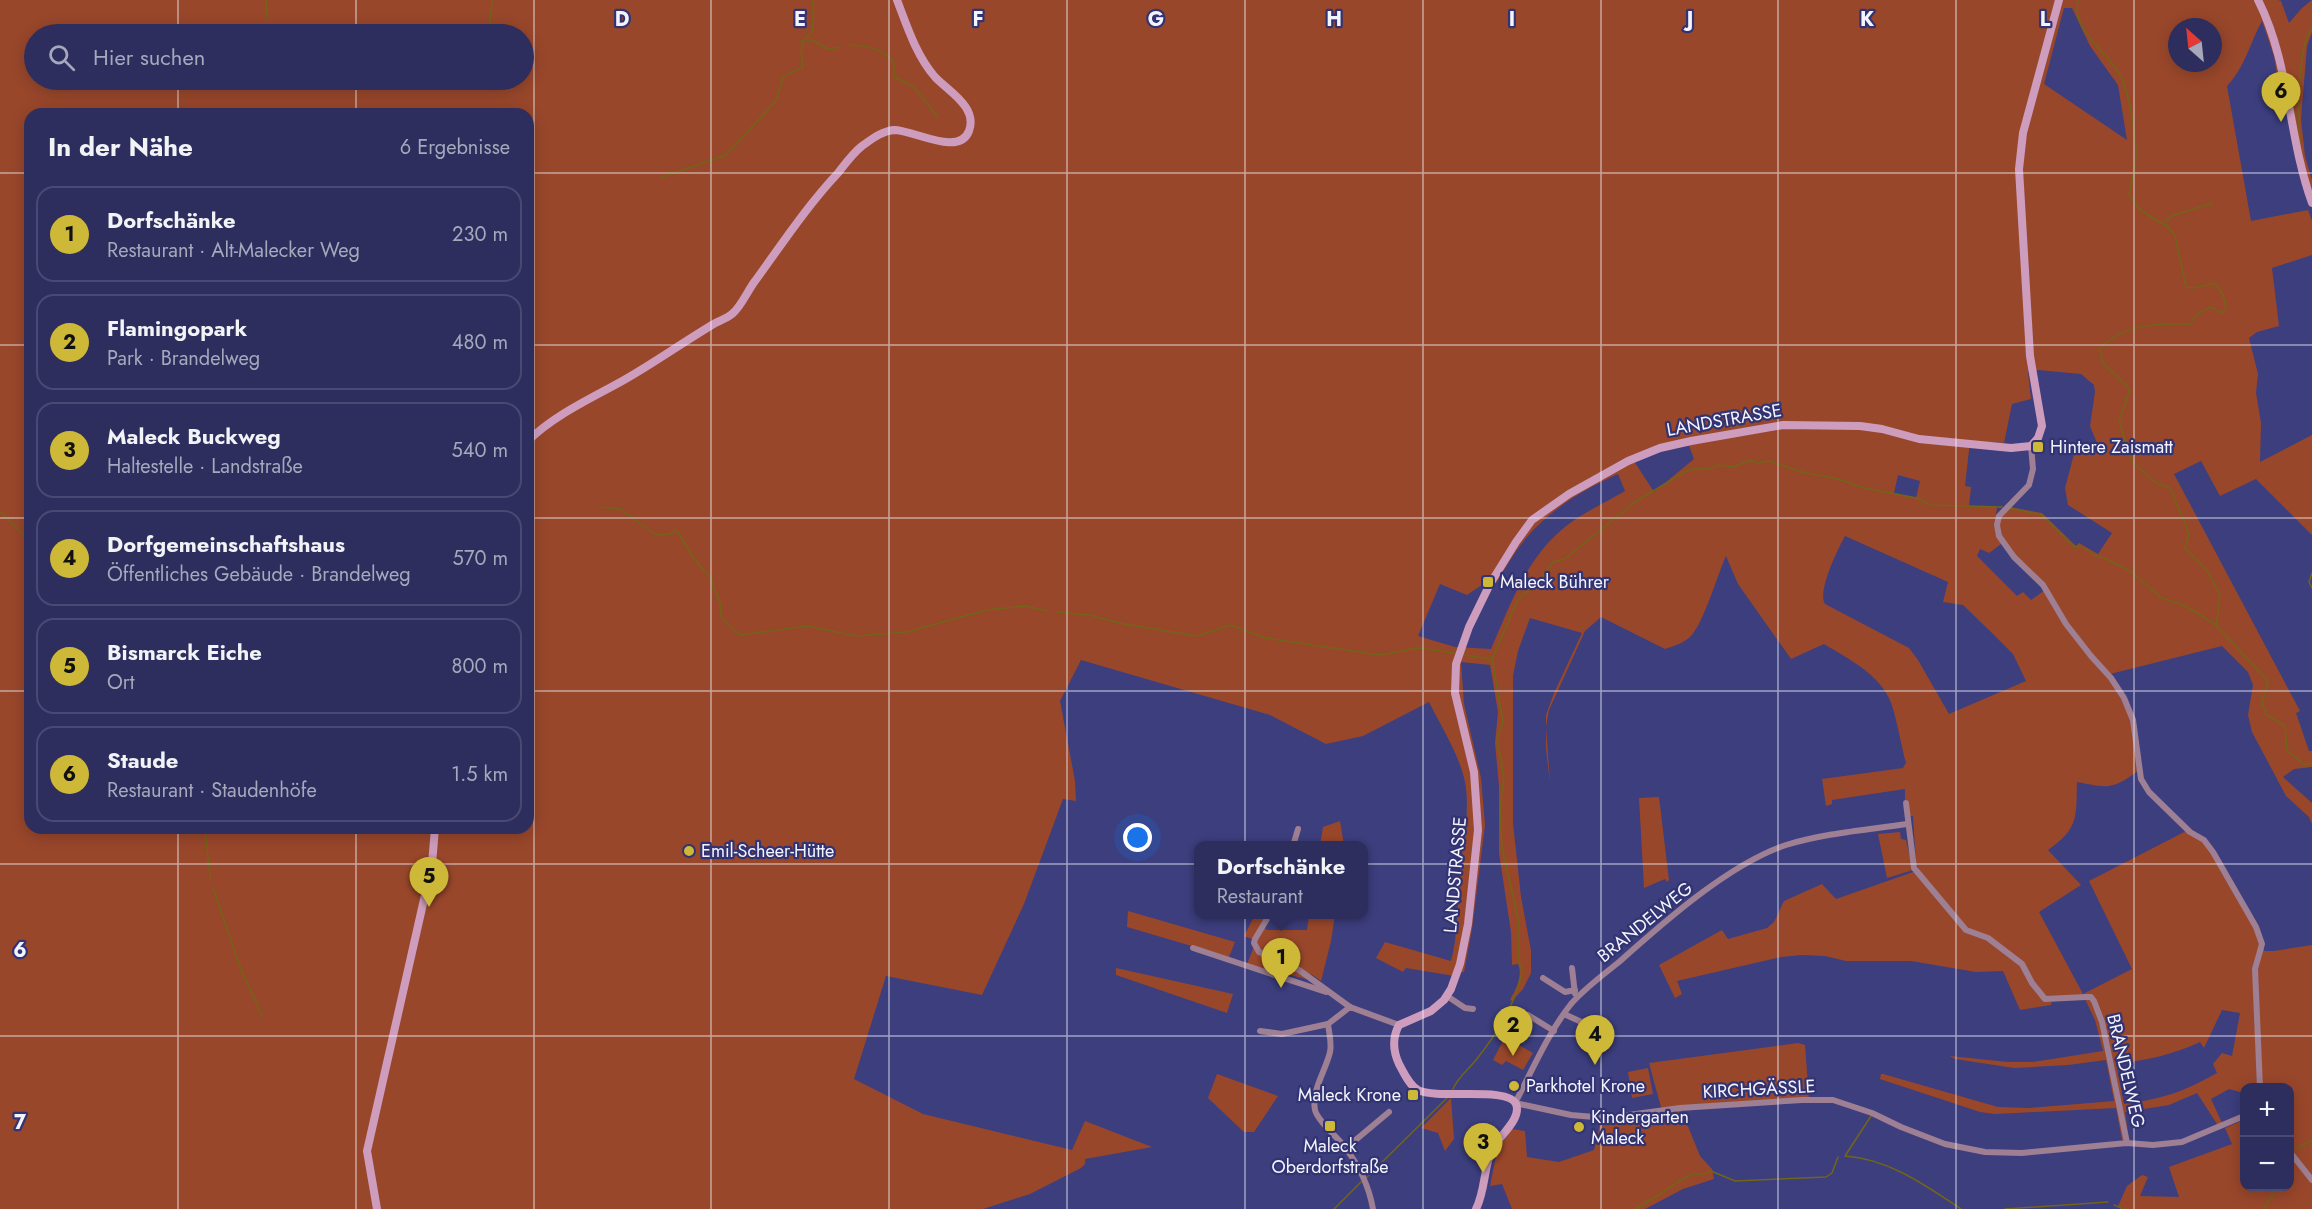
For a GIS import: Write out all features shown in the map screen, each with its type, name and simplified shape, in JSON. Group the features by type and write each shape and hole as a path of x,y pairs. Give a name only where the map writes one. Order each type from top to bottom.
{"street":[{"path":"534,435 733,314 749,288 809,207 859,148 878,135 892,130 922,135 934,141 949,144 963,138 969,131 970,116 965,104 935,76 921,56 897,0"},
{"path":"2059,0 2023,133 2019,169 2033,374 2042,426 2038,438 2031,446 2033,469 2029,485 2000,516 1997,525 1999,536 2014,557 2043,585 2066,624 2111,678 2124,698 2133,720 2141,779 2148,792 2208,846 2256,927 2262,944 2255,969 2260,1083"},
{"path":"2258,0 2277,49 2299,159 2312,203"},
{"name":"LANDSTRASSE","path":"1447,996 1465,944 1478,830 1474,772 1455,693 1456,664 1469,627 1490,584 1532,520 1569,494 1628,461 1660,448 1783,425 1860,426 1882,429 1919,440 2011,448 2031,446"},
{"name":"BRANDELWEG","path":"1906,803 1914,868 1966,930 1988,938 2022,964 2032,983 2045,999 2091,997 2094,1001 2102,1022 2127,1143"},
{"name":"BRANDELWEG","path":"1515,1103 1554,1031 1576,999 1670,918 1746,864 1784,846 1837,832 1907,824"},
{"path":"1294,841 1298,829"},
{"path":"377,1209 367,1151 432,864 434,834"},
{"path":"1268,919 1255,939 1256,948 1264,956 1299,970 1350,1007 1399,1025"},
{"path":"1193,948 1277,977 1300,982 1323,992 1329,992"},
{"path":"1572,968 1576,999"},
{"path":"1543,978 1565,992 1575,990"},
{"path":"1473,1009 1465,1008 1447,996 1431,1011 1399,1025 1394,1037 1398,1061 1409,1081 1416,1088 1439,1094 1504,1096 1515,1103 1516,1116 1490,1155 1484,1192 1476,1209"},
{"path":"1260,1031 1282,1034 1328,1024 1350,1007"},
{"path":"1564,1014 1588,1025 1592,1030"},
{"path":"1528,1015 1554,1031"},
{"path":"1328,1024 1330,1053 1317,1092 1316,1111 1318,1117 1346,1148 1362,1175 1373,1209"},
{"name":"KIRCHGÄSSLE","path":"1515,1103 1571,1115 1606,1118 1680,1108 1833,1100 1872,1113 1945,1144 1985,1152 2022,1153 2127,1143 2153,1145 2182,1142 2240,1118"},
{"path":"1346,1148 1389,1112"},
{"path":"2294,1158 2312,1180"}],"shaded area":[{"path":"0,0 2278,0 2281,1 2289,23 2312,0 2312,32 2307,46 2301,119 2305,156 2312,180 2312,194 2305,173 2287,79 2278,81 2274,56 2262,21 2243,63 2227,86 2251,221 2308,210 2312,221 2312,255 2272,268 2279,326 2257,332 2249,338 2258,374 2256,393 2261,423 2260,462 2312,435 2312,535 2256,479 2220,496 2201,461 2174,474 2300,711 2296,713 2309,751 2312,751 2312,767 2294,769 2283,777 2312,803 2312,824 2309,817 2286,796 2252,732 2248,715 2253,685 2248,672 2222,646 2106,675 2134,720 2139,770 2123,781 2110,786 2077,782 2074,821 2065,835 2048,850 2081,885 2039,912 2083,994 2132,969 2089,881 2190,829 2201,836 2264,945 2264,951 2312,945 2312,1209 2123,1209 2118,1206 2127,1186 2142,1175 2148,1177 2140,1196 2179,1197 2169,1167 2232,1144 2225,1128 2240,1122 2240,1191 2294,1191 2294,1083 2240,1083 2240,1092 2229,1089 2211,1099 2222,1123 2217,1124 2197,1093 2169,1105 2125,1112 2129,1140 2122,1140 2116,1108 1995,1114 1980,1112 1880,1079 1883,1074 1998,1107 2029,1108 2114,1101 2106,1060 2014,1068 1955,1059 1950,1056 2008,1062 2033,1062 2103,1051 2095,1020 2085,999 2052,1000 2051,1005 2020,1010 2003,971 1976,972 1911,961 1846,961 1825,956 1802,955 1781,957 1677,981 1682,994 1675,998 1659,965 1722,930 1728,939 1767,928 1774,922 1784,901 1822,884 1836,899 1919,870 1916,863 1913,816 1905,816 1905,789 1832,800 1832,804 1826,806 1822,779 1903,768 1906,763 1889,698 1869,673 1824,644 1791,659 1738,584 1726,556 1701,620 1691,636 1682,642 1665,649 1601,617 1585,631 1549,710 1546,727 1546,715 1554,693 1582,633 1530,618 1518,651 1513,676 1513,823 1521,897 1531,950 1531,973 1523,989 1512,1001 1510,1000 1520,973 1518,964 1512,965 1511,932 1499,853 1499,786 1495,743 1498,712 1490,665 1461,662 1464,704 1481,778 1485,825 1472,929 1464,972 1454,973 1454,976 1406,968 1403,972 1376,958 1385,942 1451,961 1456,932 1467,794 1459,761 1429,702 1363,736 1326,744 1270,715 1081,660 1060,701 1075,781 1076,801 1063,799 1024,904 982,995 886,976 854,1079 923,1114 1072,1150 1085,1121 1152,1147 1085,1159 1085,1164 1081,1168 1030,1194 983,1209 0,1209","holes":["2064,8 2072,8 2090,46 2118,85 2127,140 2044,84","2038,370 2081,374 2094,385 2090,426 2097,443 2074,454 2065,488 2068,505 2112,533 2098,554 2079,543 2076,546 2042,513 2010,507 2001,517 1996,514 1997,507 1969,506 1971,487 1965,486 1970,441 2004,443 2012,404 2031,399 2028,372","1687,440 1694,459 1654,492 1632,458","1618,474 1625,491 1565,527 1551,539 1529,568 1491,649 1455,647 1418,636 1440,584 1467,595 1489,580 1496,583 1518,548 1547,517 1581,493","1898,475 1920,481 1916,498 1894,493","1845,536 1948,582 1943,602 1963,605 2013,654 2026,681 1949,714 1909,648 1825,604 1823,598 1829,570","2005,541 2016,556 2048,588 2031,600 2023,592 2017,596 1977,556 1980,549 1989,553","2222,1010 2240,1013 2232,1056 2222,1053 2213,1064 2217,1073 2172,1094 2124,1104 2116,1064 2159,1056 2200,1042 2204,1048"]},
{"path":"1546,727 1550,783 1546,749"},
{"path":"1659,797 1669,880 1667,882 1665,879 1644,888 1639,798"},
{"path":"1340,821 1343,841 1321,841 1323,827"},
{"path":"1900,832 1901,839 1906,840 1913,870 1887,878 1878,834"},
{"path":"1128,911 1235,942 1229,957 1127,927"},
{"path":"1253,919 1265,919 1260,927 1268,930 1307,930 1308,919 1334,919 1321,981 1311,974 1306,979 1247,964 1253,949 1252,939 1244,936"},
{"path":"1116,968 1233,994 1227,1013 1116,975"},
{"path":"1505,1037 1533,1053 1523,1070 1506,1061 1502,1065 1493,1060"},
{"path":"1798,1043 1805,1045 1809,1100 1681,1109 1700,1156 1712,1169 1714,1179 1683,1189 1645,1209 1512,1209 1502,1184 1490,1186 1497,1150 1512,1129 1525,1131 1527,1157 1559,1162 1594,1150 1601,1120 1662,1111 1649,1063"},
{"path":"1648,1068 1653,1094 1632,1098 1628,1072"},
{"path":"1217,1074 1278,1096 1254,1132 1244,1132 1208,1098"},
{"path":"1451,1098 1454,1139 1445,1151 1438,1133 1421,1128"}],"waterway":[{"path":"266,0 267,19"},
{"path":"490,24 492,0"},
{"path":"660,178 726,155 776,101 783,77 803,67 801,53 803,40 812,32 813,0"},
{"path":"2078,0 2077,12 2085,32 2115,68 2127,93 2136,154 2129,195 2139,209 2169,228 2175,235 2186,287 2193,288 2215,283 2223,295 2226,308 2222,313 2211,307 2199,313 2190,324 2153,325 2129,330 2108,341 2099,350 2103,363 2130,389 2119,421 2132,462 2156,483 2170,488 2189,533 2185,548 2208,572 2220,595 2216,625 2268,681 2262,704 2267,715 2285,726 2287,750 2304,765 2312,763"},
{"path":"2300,142 2301,65 2307,37 2312,28"},
{"path":"805,40 812,40 828,49 840,47"},
{"path":"850,45 869,47 891,59 894,64 894,77 913,86 938,117"},
{"path":"2166,226 2166,220 2174,215 2213,203"},
{"path":"1453,1089 1498,1029 1510,1007 1522,972 1519,962 1519,923 1502,847 1500,807 1504,778 1497,738 1503,722 1492,659 1517,601 1542,577 1553,562 1565,559 1635,502 1681,474 1692,469 1708,469 1719,465 1734,467 1749,460 1758,463 1769,461 1864,488 1917,498 1930,505 2002,507"},
{"path":"599,507 620,509 656,535 678,532 695,560 710,577 720,603 721,617 740,635 807,626 856,636 907,632 986,610 1026,606 1047,611"},
{"path":"2010,508 2042,515 2073,546 2084,548 2133,573 2161,598 2186,606 2216,625"},
{"path":"0,511 24,535"},
{"path":"2312,573 2309,582 2312,588"},
{"path":"1057,612 1090,615 1119,623 1196,636 1231,625 1265,638 1380,655 1418,648 1454,653"},
{"path":"1464,655 1492,659"},
{"path":"206,834 210,878"},
{"path":"213,888 242,972 262,1015"},
{"path":"1365,1179 1449,1096"},
{"path":"1871,1116 1845,1156 1877,1162 1892,1168 1920,1182 1961,1209"},
{"path":"2297,1149 2312,1140"},
{"path":"1636,1209 1691,1174 1704,1174 1711,1171 1735,1181 1826,1177 1832,1173 1838,1157"},
{"path":"1334,1209 1361,1182"},
{"path":"2264,1209 2275,1191"},
{"path":"2005,1209 2108,1202"},
{"path":"2114,1205 2123,1209"}],"place":[{"name":"Staude","path":"2281,122"},
{"name":"Hintere Zaismatt","path":"2038,447"},
{"name":"Maleck Bührer","path":"1488,582"},
{"name":"Emil-Scheer-Hütte","path":"689,851"},
{"name":"Bismarck Eiche","path":"429,907"},
{"name":"Dorfschänke","path":"1281,988"},
{"name":"Flamingopark","path":"1513,1056"},
{"name":"Dorfgemeinschaftshaus","path":"1595,1065"},
{"name":"Parkhotel Krone","path":"1514,1086"},
{"name":"Maleck Krone","path":"1413,1095"},
{"name":"Maleck Oberdorfstraße","path":"1330,1126"},
{"name":"Kindergarten Maleck","path":"1579,1127"},
{"name":"Maleck Buckweg","path":"1483,1173"}]}
